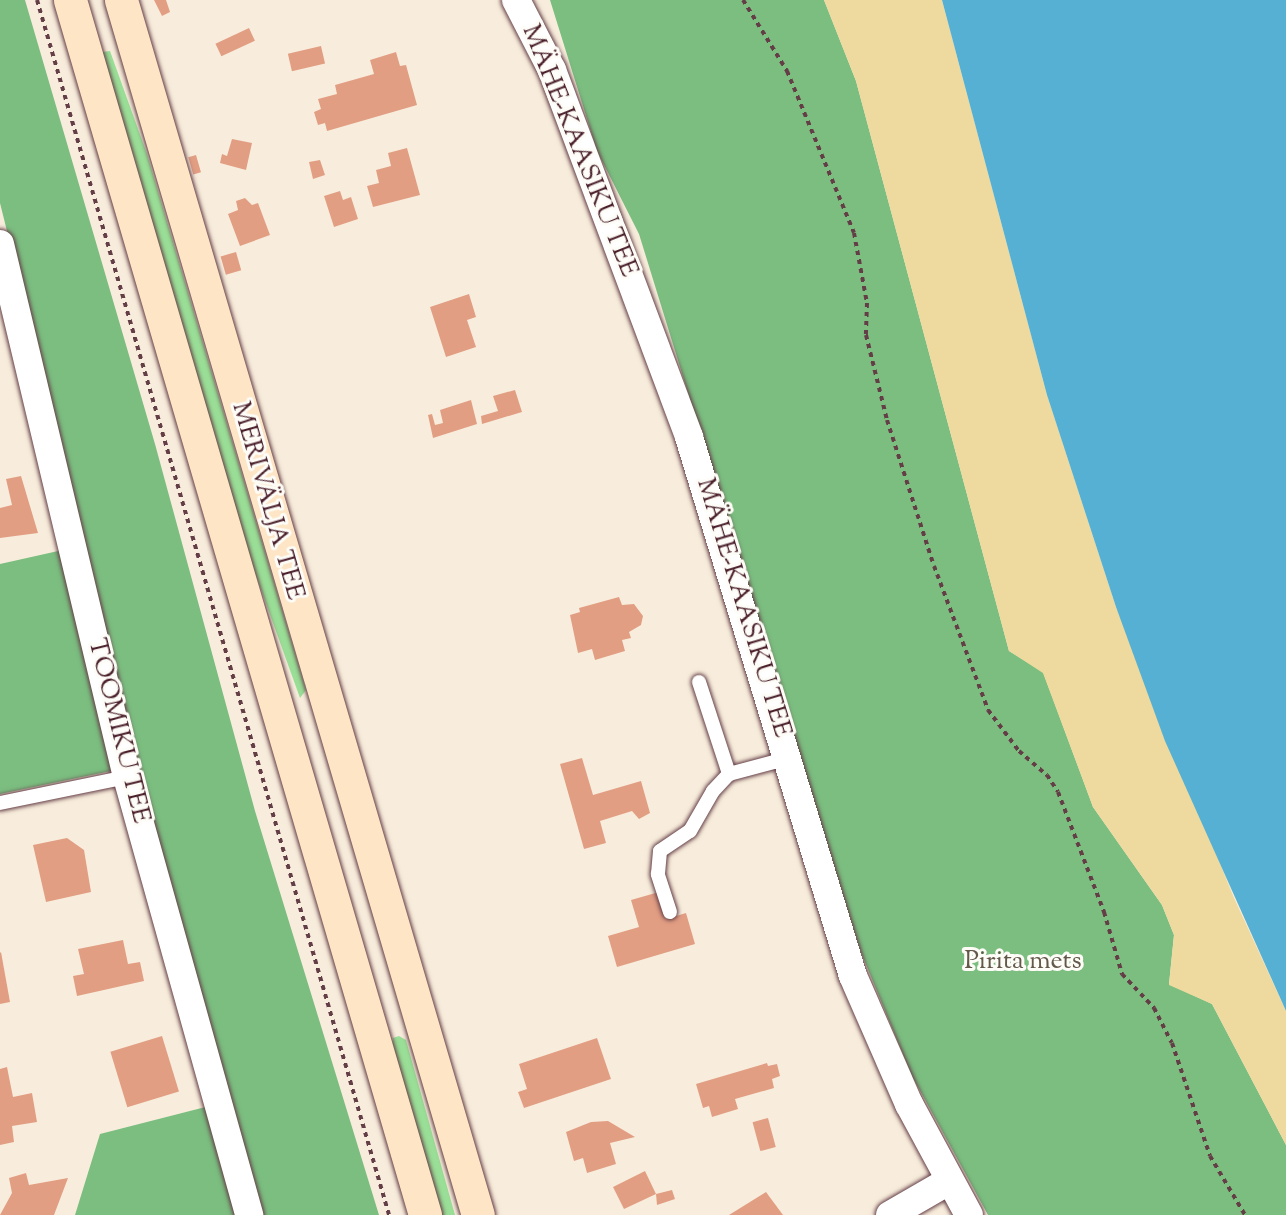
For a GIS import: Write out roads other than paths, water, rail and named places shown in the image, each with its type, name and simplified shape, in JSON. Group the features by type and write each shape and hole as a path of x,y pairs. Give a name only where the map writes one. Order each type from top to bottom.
{"main road":[{"name":"MERIVÄLJA TEE","path":"70,0 425,1215"},
{"name":"MERIVÄLJA TEE","path":"121,0 478,1215"},
{"path":"357,978 383,1000 414,1002"}],"street":[{"name":"MÄHE-KAASIKU TEE","path":"516,0 552,70 689,437 789,758 853,976 886,1056 949,1181 969,1215"},
{"name":"TOOMIKU TEE","path":"0,244 127,777 249,1215"},
{"path":"890,1215 949,1181"}],"lane":[{"path":"699,682 729,774"},
{"path":"670,912 657,859 668,844 690,831 713,791 729,774 789,758"},
{"path":"0,802 127,777"}],"water":[{"path":"942,0 1286,0 1286,1011 1165,741 1116,607 1047,395"}],"park label":[{"name":"Pirita mets","path":"1023,962"}]}
